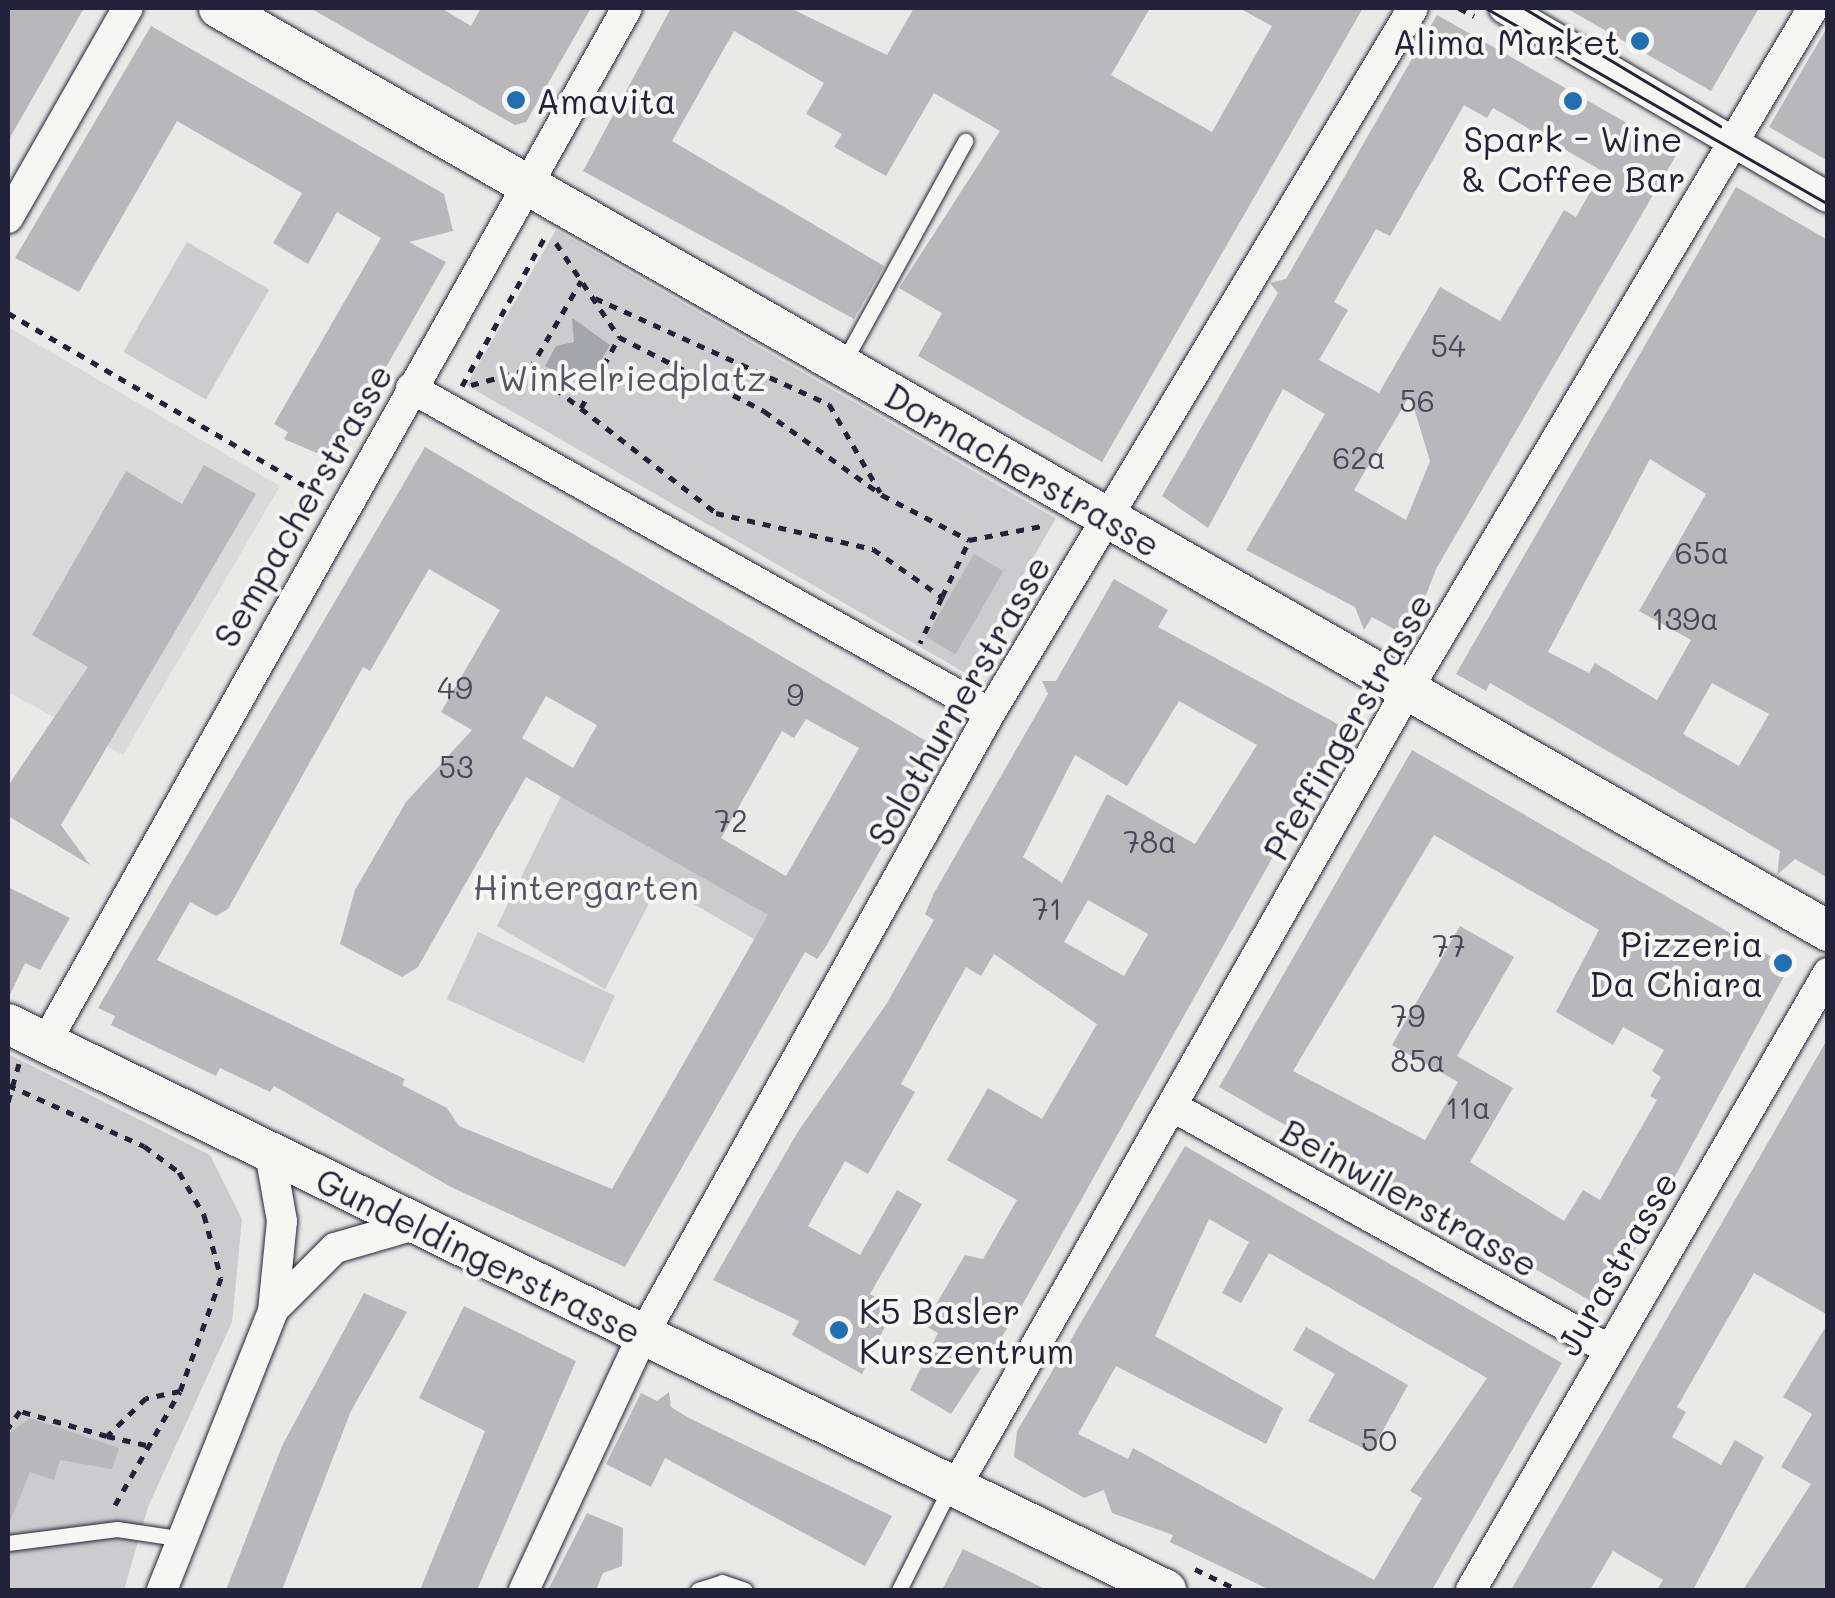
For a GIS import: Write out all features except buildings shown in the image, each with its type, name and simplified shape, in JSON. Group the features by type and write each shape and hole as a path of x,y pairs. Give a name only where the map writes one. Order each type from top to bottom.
{"main road":[{"name":"Dornacherstrasse","path":"219,8 524,184 556,218 842,365 1100,532 1408,689 1828,931"},
{"name":"Gundeldingerstrasse","path":"8,1024 1166,1590"}],"street":[{"path":"8,218 128,8"},
{"name":"Sempacherstrasse","path":"46,1042 524,184 627,8"},
{"name":"Solothurnerstrasse","path":"524,1590 643,1335 990,714 1413,8"},
{"path":"1504,8 1828,197"},
{"name":"Pfeffingerstrasse","path":"953,1487 1176,1108 1408,689 1736,145 1813,8"},
{"path":"411,388 457,398 908,669 990,714"},
{"name":"Jurastrasse","path":"1471,1590 1828,973"},
{"name":"Beinwilerstrasse","path":"1176,1108 1609,1350"},
{"path":"162,1590 178,1538 272,1311 282,1221 270,1153"},
{"path":"272,1311 335,1248 418,1224"}],"lane":[{"path":"842,365 965,141"},
{"path":"900,1590 953,1487"},
{"path":"8,1544 117,1529 178,1538"},
{"path":"698,1590 722,1582 746,1590"}],"path":[{"path":"556,218 580,281 620,337 764,411 882,495 969,540 1050,525 1100,532"},
{"path":"457,398 556,218"},
{"path":"457,398 530,368 580,281"},
{"path":"591,296 829,404 882,495"},
{"path":"8,313 343,508"},
{"path":"581,408 620,337"},
{"path":"530,368 716,513 872,549 942,597"},
{"path":"908,669 969,540"},
{"path":"8,1054 20,1060 8,1102"},
{"path":"10,1086 144,1146 179,1172 204,1215 220,1278 180,1390 115,1505 117,1529"},
{"path":"107,1436 146,1398 180,1390"},
{"path":"8,1428 20,1411 146,1445"}],"shaded area":[{"path":"572,318 610,345 586,386 545,366 556,346 574,342"},
{"path":"8,327 280,486 123,755 8,692"}],"green space":[{"name":"Winkelriedplatz","path":"556,230 1056,518 966,674 466,385"},
{"path":"187,242 269,289 206,399 124,352"},
{"name":"Hintergarten","path":"561,796 777,920 754,939 659,884 605,989 497,926"},
{"path":"478,932 615,996 584,1063 447,999"},
{"path":"8,1054 210,1155 242,1219 232,1322 148,1507 124,1590 8,1590"}],"tram line":[{"path":"1486,8 1828,204"},
{"path":"1524,8 1720,126"}],"place":[{"name":"Alima Market","path":"1640,41"},
{"name":"Amavita","path":"516,100"},
{"name":"Spark - Wine & Coffee Bar","path":"1573,101"},
{"name":"Pizzeria Da Chiara","path":"1783,963"},
{"name":"K5 Basler Kurszentrum","path":"839,1330"}]}
